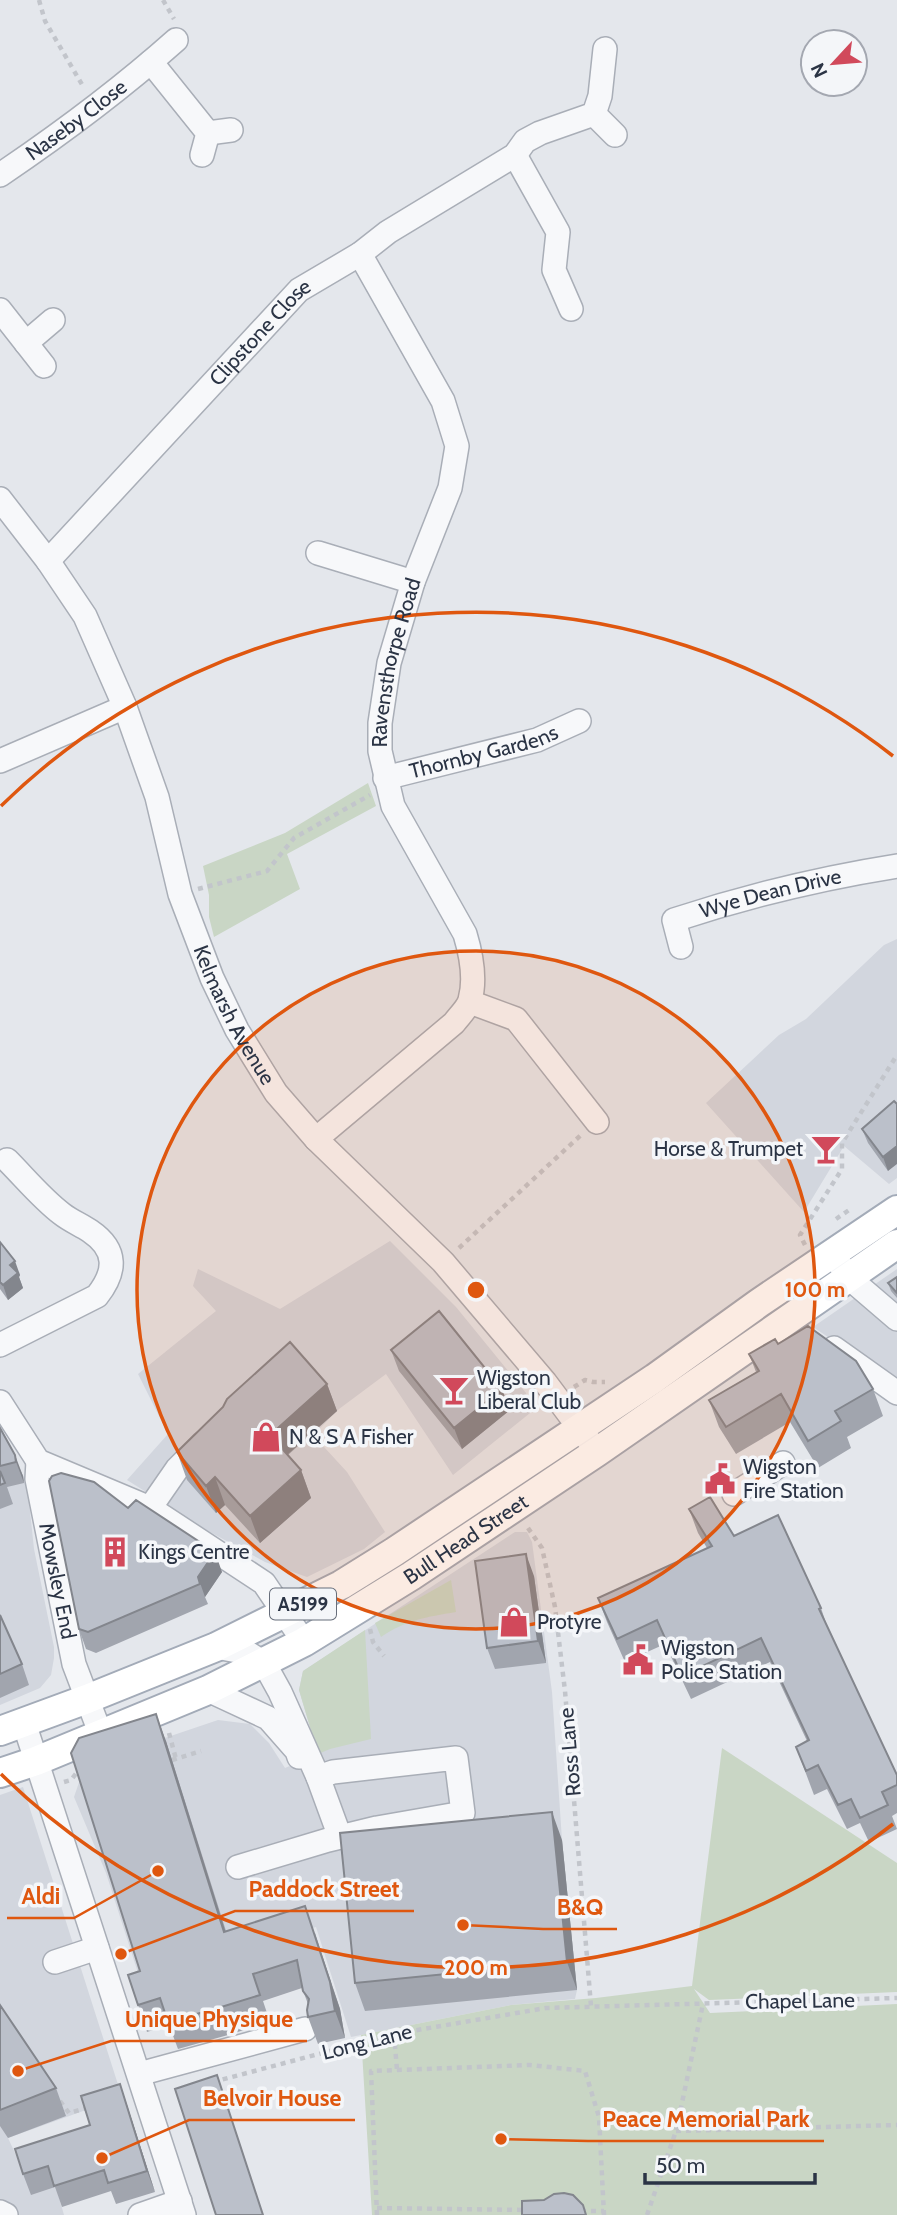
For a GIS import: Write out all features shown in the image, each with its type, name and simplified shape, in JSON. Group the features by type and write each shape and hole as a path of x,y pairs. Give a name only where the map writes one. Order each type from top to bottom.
{"main road":[{"name":"Bull Head Street","path":"0,1773 36,1761 208,1690 304,1642 411,1576 597,1452 663,1389 824,1259 897,1210"},
{"name":"Bull Head Street","path":"12,1727 216,1647 341,1585 580,1428 663,1389 848,1278 897,1244"}],"street":[{"name":"Naseby Close","path":"0,174 45,145 95,107 176,40"},
{"path":"605,49 600,96 594,114 615,135"},
{"path":"151,62 214,139"},
{"name":"Clipstone Close","path":"48,561 299,290 515,155 526,141 540,133 594,114"},
{"path":"515,155 558,232 554,270 571,309"},
{"name":"Ravensthorpe Road","path":"360,254 443,401 457,446 450,488 413,582 388,663 380,723 380,751 393,806 464,934 471,957 470,1002"},
{"path":"0,310 44,366"},
{"path":"26,343 53,320"},
{"name":"Kelmarsh Avenue","path":"0,499 48,561 85,616 125,707 157,797 180,894 212,978 237,1030 276,1093 316,1139 443,1262 545,1382 597,1452"},
{"path":"318,554 413,582"},
{"path":"0,761 125,707"},
{"name":"Thornby Gardens","path":"385,778 537,740 579,721"},
{"name":"Wye Dean Drive","path":"681,947 674,920 725,903 836,876 897,866"},
{"path":"316,1139 454,1023 470,1002 516,1019 597,1122"},
{"path":"0,1345 97,1296 108,1282 112,1267 109,1251 100,1239 61,1213 7,1160"},
{"path":"824,1259 897,1319"},
{"path":"827,1343 897,1394"},
{"path":"0,1402 38,1461 150,1508 264,1583 304,1642"},
{"path":"150,1508 177,1469 223,1424"},
{"name":"Mowsley End","path":"38,1461 37,1479 74,1664 101,1735"},
{"path":"734,1494 783,1463"},
{"path":"216,1647 248,1653 264,1663 318,1776 334,1838"},
{"path":"208,1690 268,1718 297,1751 334,1838"},
{"path":"12,1727 36,1761 182,2208 140,2215"},
{"path":"238,1867 334,1838 463,1814 456,1758 318,1776"},
{"path":"55,1962 97,1948"},
{"path":"139,2074 305,2029"},
{"path":"0,2212 6,2215"}],"path":[{"path":"39,0 45,21 95,107"},
{"path":"180,894 267,871 294,838 370,796 385,778"},
{"path":"824,1259 800,1235 842,1169 842,1143 897,1055"},
{"path":"443,1262 597,1122"},
{"name":"Ross Lane","path":"514,1507 542,1548 555,1606 565,1691 591,2006"},
{"path":"366,1618 373,1642 384,1656"},
{"path":"169,1734 174,1760 201,1751"},
{"name":"Chapel Lane","path":"591,2006 897,1998"},
{"path":"647,2215 676,2131 703,2004"},
{"name":"Long Lane","path":"202,2084 394,2034 546,2008 591,2006"},
{"path":"1,2016 8,2011"},
{"path":"394,2034 397,2070"},
{"path":"377,2215 371,2071 530,2065 584,2071 599,2117 604,2213 577,2211"},
{"path":"54,2092 69,2113 94,2106"},
{"path":"676,2131 897,2125"},
{"path":"377,2208 537,2210"}],"shaded area":[{"path":"897,939 897,1178 889,1184 844,1146 804,1212 706,1103 779,1035 806,1019 884,945"},
{"path":"390,1241 456,1307 526,1393 530,1413 453,1475 386,1374 339,1409 313,1435 347,1472 385,1532 364,1549 307,1577 265,1562 210,1532 127,1480 168,1434 138,1374 216,1311 193,1286 198,1269 280,1309"},
{"path":"897,1269 897,1383 813,1327"},
{"path":"0,1436 27,1482 34,1549 54,1658 51,1675 40,1688 0,1705"},
{"path":"515,1532 527,1532 532,1542 552,1692 562,1840 577,1990 575,1999 511,2005 351,2037 316,1927 139,1976 106,1873 74,1797 85,1765 218,1720 250,1724 269,1743 285,1768 318,1754 299,1690 303,1671"},
{"path":"23,1787 122,2097 8,2138 23,2170 56,2187 64,2215 0,2215 0,1795"}],"green space":[{"path":"368,783 376,806 287,854 300,889 214,937 203,866 285,833"},
{"path":"451,1580 456,1612 408,1623 381,1637 375,1623"},
{"path":"365,1630 371,1739 318,1754 299,1690 303,1671"},
{"path":"722,1748 897,1863 897,1992 709,2000 694,1989 710,2013 897,2004 897,2215 372,2215 361,2035 511,2005 692,1986"}],"building":[{"path":"894,1101 897,1104 897,1146 883,1157 862,1129"},
{"path":"0,1242 15,1261 10,1265 18,1273 3,1285 0,1282"},
{"path":"897,1277 897,1293 888,1283"},
{"name":"Wigston Liberal Club","path":"439,1311 502,1389 454,1428 391,1350"},
{"path":"808,1326 856,1361 873,1389 835,1411 841,1421 808,1441 781,1394 726,1427 709,1400 759,1371 749,1354 775,1339 778,1344"},
{"name":"N & S A Fisher","path":"290,1342 327,1384 270,1435 301,1470 250,1516 215,1477 206,1486 177,1452 223,1407 227,1399"},
{"path":"0,1428 16,1462 0,1466"},
{"path":"0,1471 5,1483 0,1485"},
{"name":"Kings Centre","path":"61,1473 94,1482 128,1508 136,1500 215,1552 198,1577 200,1584 88,1632 79,1629 49,1481 52,1476"},
{"path":"710,1497 734,1536 778,1515 897,1775 897,1785 882,1792 888,1805 860,1818 851,1799 838,1805 818,1765 806,1771 796,1747 809,1740 761,1638 682,1676 657,1620 617,1639 598,1598 712,1546 689,1509"},
{"name":"Protyre","path":"526,1554 538,1641 487,1648 475,1561"},
{"path":"0,1615 22,1664 0,1674"},
{"path":"156,1714 224,1932 305,1906 330,1982 335,2011 308,2017 309,1999 303,1991 297,1960 253,1974 260,1995 218,2008 168,2022 160,1998 138,2005 128,1975 140,1971 71,1753 79,1738"},
{"path":"552,1812 567,1962 355,1983 340,1833"},
{"path":"0,2005 56,2088 0,2110"},
{"path":"217,2075 263,2215 216,2215 175,2089"},
{"path":"120,2084 147,2171 108,2183 104,2170 54,2186 48,2166 23,2174 15,2149 90,2125 81,2096"},
{"path":"554,2194 573,2195 583,2205 586,2215 522,2215 522,2201 544,2200"}],"place":[{"name":"Horse & Trumpet","path":"826,1149"},
{"name":"Wigston Liberal Club","path":"454,1390"},
{"name":"N & S A Fisher","path":"266,1437"},
{"name":"Wigston Fire Station","path":"720,1479"},
{"name":"Kings Centre","path":"115,1552"},
{"name":"Protyre","path":"514,1622"},
{"name":"Wigston Police Station","path":"638,1660"},
{"name":"Aldi","path":"158,1871"},
{"name":"B&Q","path":"463,1925"},
{"name":"Paddock Street","path":"121,1954"},
{"name":"Unique Physique","path":"18,2071"},
{"name":"Peace Memorial Park","path":"501,2139"},
{"name":"Belvoir House","path":"102,2158"}]}
